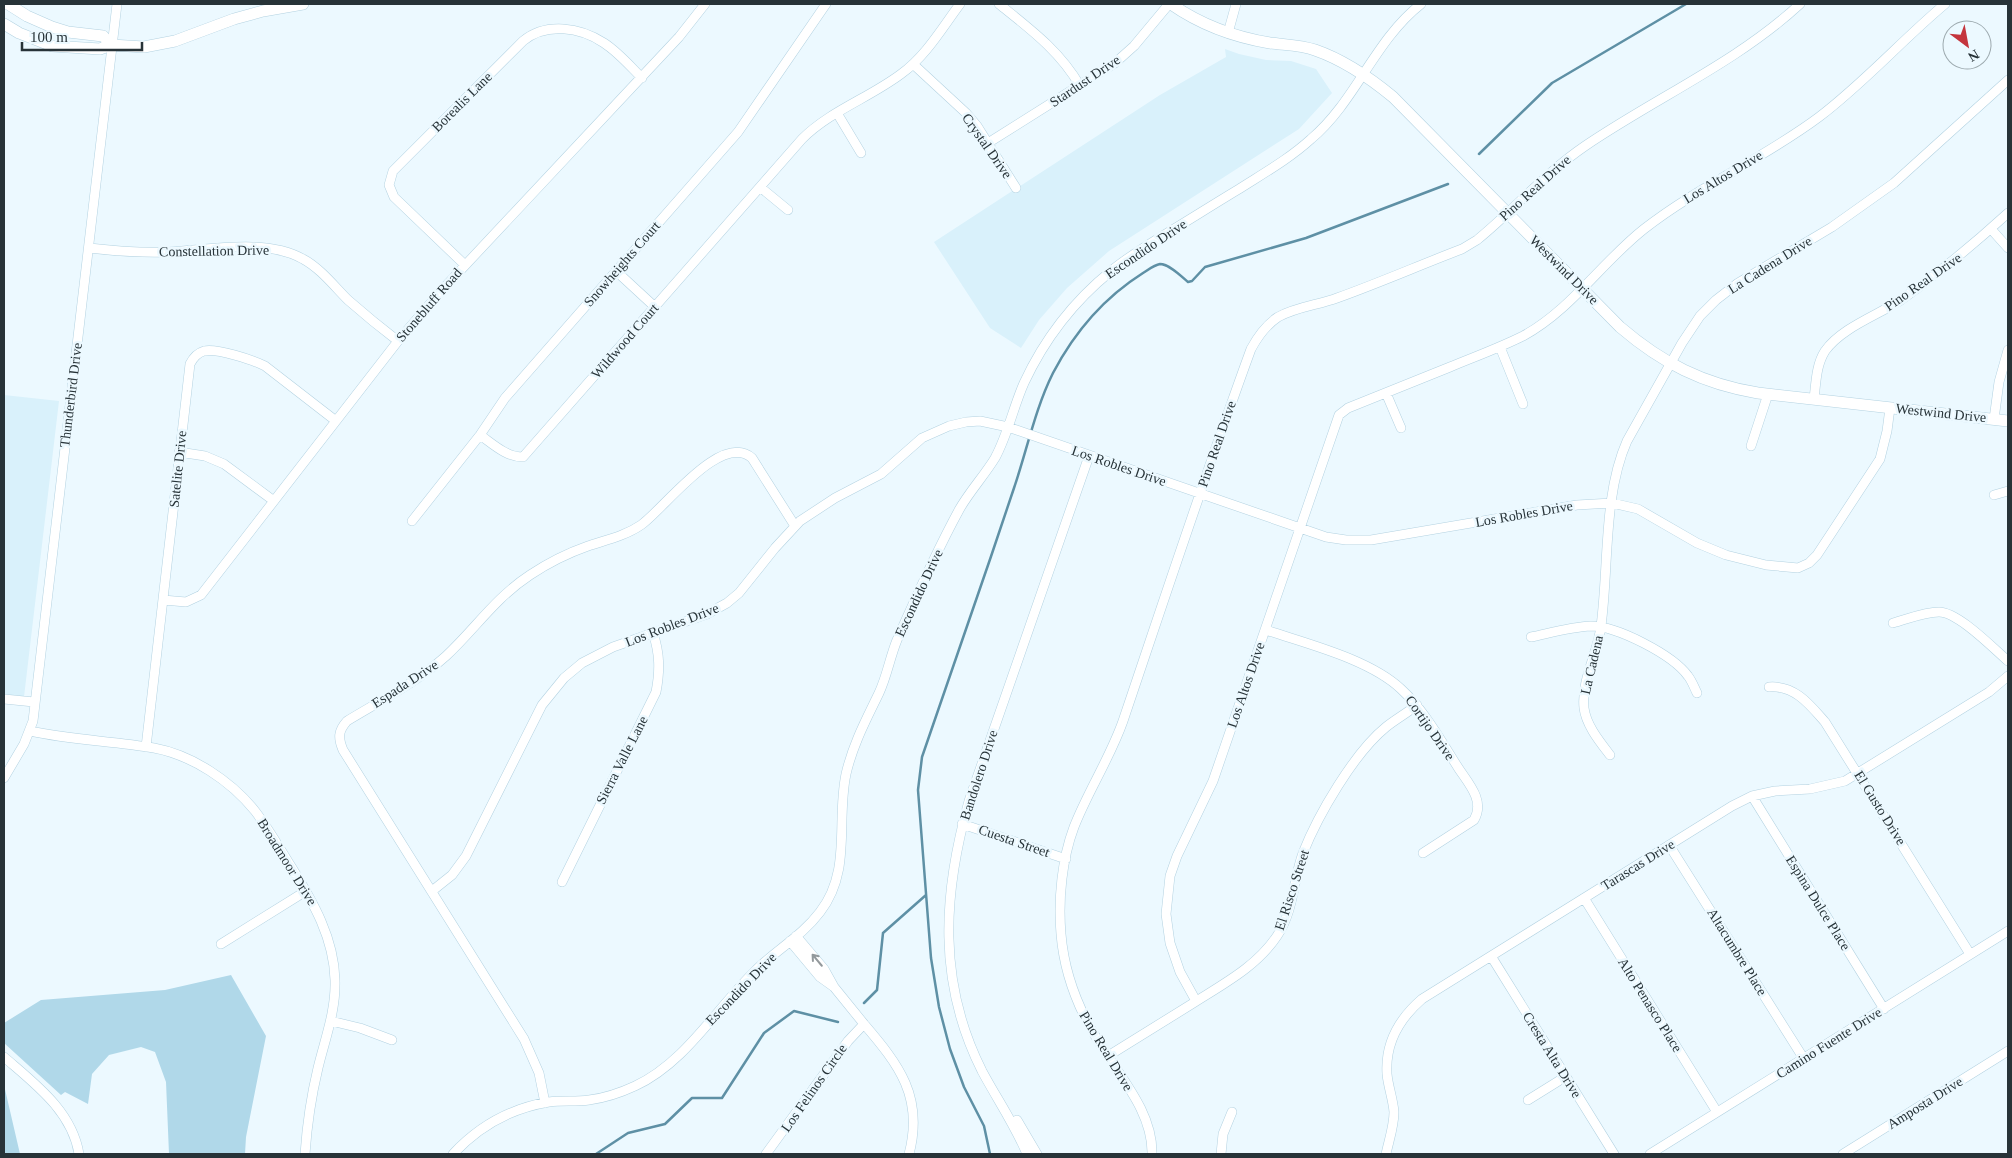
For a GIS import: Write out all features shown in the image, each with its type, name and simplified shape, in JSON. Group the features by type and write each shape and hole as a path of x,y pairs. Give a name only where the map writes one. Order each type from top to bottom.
{"main road":[{"path":"8,4 27,16 68,32 103,36 112,45"},
{"path":"4,24 19,33 52,46 100,49 112,45 144,47 175,41 234,19 282,6 303,4"},
{"name":"Westwind Drive","path":"1170,4 1198,20 1228,33 1252,40 1314,50 1362,74 1393,98 1631,337 1670,364 1713,383 1768,394 2008,420"}],"street":[{"name":"Thunderbird Drive","path":"4,778 30,731 117,4"},
{"name":"Stonebluff Road","path":"163,600 186,602 201,595 398,341 465,265 679,38 705,4"},
{"name":"Snowheights Court","path":"412,520 480,435 505,398 738,132 826,4"},
{"name":"Wildwood Court","path":"480,435 505,453 514,457 523,457 816,125 889,83 913,64 927,49 960,4"},
{"path":"999,4 1051,47 1071,70 1080,86"},
{"name":"Stardust Drive","path":"988,143 1115,63 1134,46 1170,4"},
{"path":"1228,33 1236,4"},
{"name":"Escondido Drive","path":"453,1154 484,1126 508,1114 545,1102 590,1100 605,1097 622,1092 654,1076 677,1057 758,968 793,939 822,909 829,899 839,872 842,846 843,791 846,772 858,734 880,692 894,648 959,509 994,459 1024,383 1036,359 1060,324 1085,294 1115,267 1294,154 1333,117 1398,25 1421,4"},
{"name":"Pino Real Drive","path":"1152,1154 1151,1135 1141,1110 1083,1014 1067,968 1060,923 1060,903 1066,859 1073,830 1116,739 1199,494 1251,349 1261,332 1271,322 1290,312 1334,300 1462,249 1481,237 1544,177 1586,145 1746,48 1800,4"},
{"name":"Los Altos Drive","path":"1196,1001 1180,972 1170,943 1166,914 1170,876 1177,856 1213,781 1339,415 1348,408 1500,347 1546,321 1615,255 1661,216 1786,140 1819,117 1846,95 1945,4"},
{"name":"Borealis Lane","path":"465,265 394,197 389,185 393,171 523,41 539,31 548,29 570,30 592,36 604,43 642,78"},
{"name":"Crystal Drive","path":"913,64 966,113 988,143 1016,188"},
{"name":"La Cadena Drive","path":"1601,628 1613,482 1619,458 1690,330 1716,300 1738,283 1832,227 1894,183 2008,80"},
{"path":"837,113 861,153"},
{"path":"760,187 788,210"},
{"name":"Pino Real Drive","path":"1814,400 1820,362 1830,345 1941,271 2008,213"},
{"path":"1991,229 2008,248"},
{"name":"Constellation Drive","path":"89,248 149,252 237,248 283,250 304,259 315,267 369,318 398,341"},
{"path":"616,271 655,307"},
{"path":"1500,347 1523,404"},
{"path":"1994,419 1999,382 2008,350"},
{"name":"Satelite Drive","path":"146,747 189,366 193,358 205,351 254,361 265,366 336,422"},
{"path":"1386,392 1401,428"},
{"path":"1751,446 1768,394"},
{"name":"Los Robles Drive","path":"432,891 452,875 466,856 542,705 552,691 582,663 600,653 707,614 727,603 739,593 795,526 835,498 881,474 922,438 933,432 966,422 980,421 1008,427 1326,537 1346,540 1371,540 1577,505 1612,503 1638,509 1698,543 1726,555 1787,568 1805,566 1818,554 1876,466 1885,442 1890,408"},
{"path":"180,452 205,456 224,464 274,501"},
{"name":"Espada Drive","path":"545,1102 539,1073 524,1039 343,750 339,736 343,726 347,721 438,662 459,644 497,601 530,575 564,556 640,526 657,513 686,480 729,453 742,452 752,458 795,526"},
{"name":"Bandolero Drive","path":"1027,1154 982,1070 967,1034 955,990 949,949 950,893 962,824 1089,456"},
{"path":"1994,495 2008,491"},
{"path":"1894,623 1932,612 1945,612 1960,621 2008,661"},
{"path":"1531,637 1592,626 1619,631 1660,653 1688,675 1697,693"},
{"name":"La Cadena","path":"1601,628 1584,694 1584,710 1598,739 1610,755"},
{"name":"Cortijo Drive","path":"1266,630 1366,666 1395,683 1417,705 1465,778 1479,804 1478,814 1474,820 1423,853"},
{"name":"Sierra Valle Lane","path":"562,882 656,692 660,666 659,653 653,633"},
{"name":"Tarascas Drive","path":"1386,1154 1394,1113 1387,1074 1389,1049 1398,1026 1407,1013 1422,999 1732,806 1752,796 1784,790 1826,787 1845,781 1989,692 2008,676"},
{"name":"El Gusto Drive","path":"1769,686 1788,689 1805,700 1825,722 1970,954"},
{"path":"4,699 34,702"},
{"name":"El Risco Street","path":"1108,1056 1225,984 1254,963 1276,937 1291,904 1303,853 1333,795 1364,748 1386,728 1417,705"},
{"name":"Broadmoor Drive","path":"30,731 146,747 175,754 211,772 241,796 264,823 306,891 322,925 333,961 335,980 331,1021 317,1070 309,1113 305,1154"},
{"name":"Espina Dulce Place","path":"1752,796 1884,1009"},
{"name":"Cuesta Street","path":"962,824 1066,859"},
{"name":"Altacumbre Place","path":"1669,845 1804,1059"},
{"path":"221,944 306,891"},
{"name":"Alto Penasco Place","path":"1584,898 1717,1112"},
{"name":"Camino Fuente Drive","path":"1650,1154 2008,931"},
{"path":"793,939 820,977 834,987 895,1062 912,1101 914,1119 909,1154"},
{"name":"Cresta Alta Drive","path":"1491,956 1614,1154"},
{"path":"331,1021 360,1028 392,1040"},
{"name":"Los Felinos Circle","path":"766,1154 848,1041 864,1024"},
{"name":"Amposta Drive","path":"1843,1154 2008,1051"},
{"path":"4,1057 46,1094 57,1107 74,1134 80,1154"},
{"path":"1528,1100 1565,1077"},
{"name":"Bandolero Drive","path":"998,1099 1005,1103 1037,1154"},
{"path":"1221,1154 1223,1134 1232,1112"}],"shaded area":[{"path":"1225,49 1266,60 1291,61 1316,69 1332,93 1299,129 1109,251 1067,288 1039,320 1021,348 990,328 934,242 1160,95 1226,57"},
{"path":"4,395 59,401 24,697 4,694"},
{"path":"231,975 266,1036 246,1137 245,1154 169,1154 166,1082 155,1052 141,1047 109,1055 92,1074 88,1104 65,1092 61,1095 4,1043 4,1023 41,1000 165,990"},
{"path":"4,1085 20,1154 4,1154"}],"waterway":[{"path":"1479,154 1552,83 1686,4"},
{"path":"990,1154 984,1126 964,1087 950,1049 939,1007 931,958 918,790 922,757 1014,488 1036,415 1053,373 1081,330 1103,305 1129,283 1156,265 1167,266 1188,282 1192,281 1205,267 1306,238 1448,184"},
{"path":"864,1003 877,990 883,933 926,895"},
{"path":"596,1154 628,1133 665,1124 692,1098 722,1098 764,1033 794,1011 838,1022"}]}
